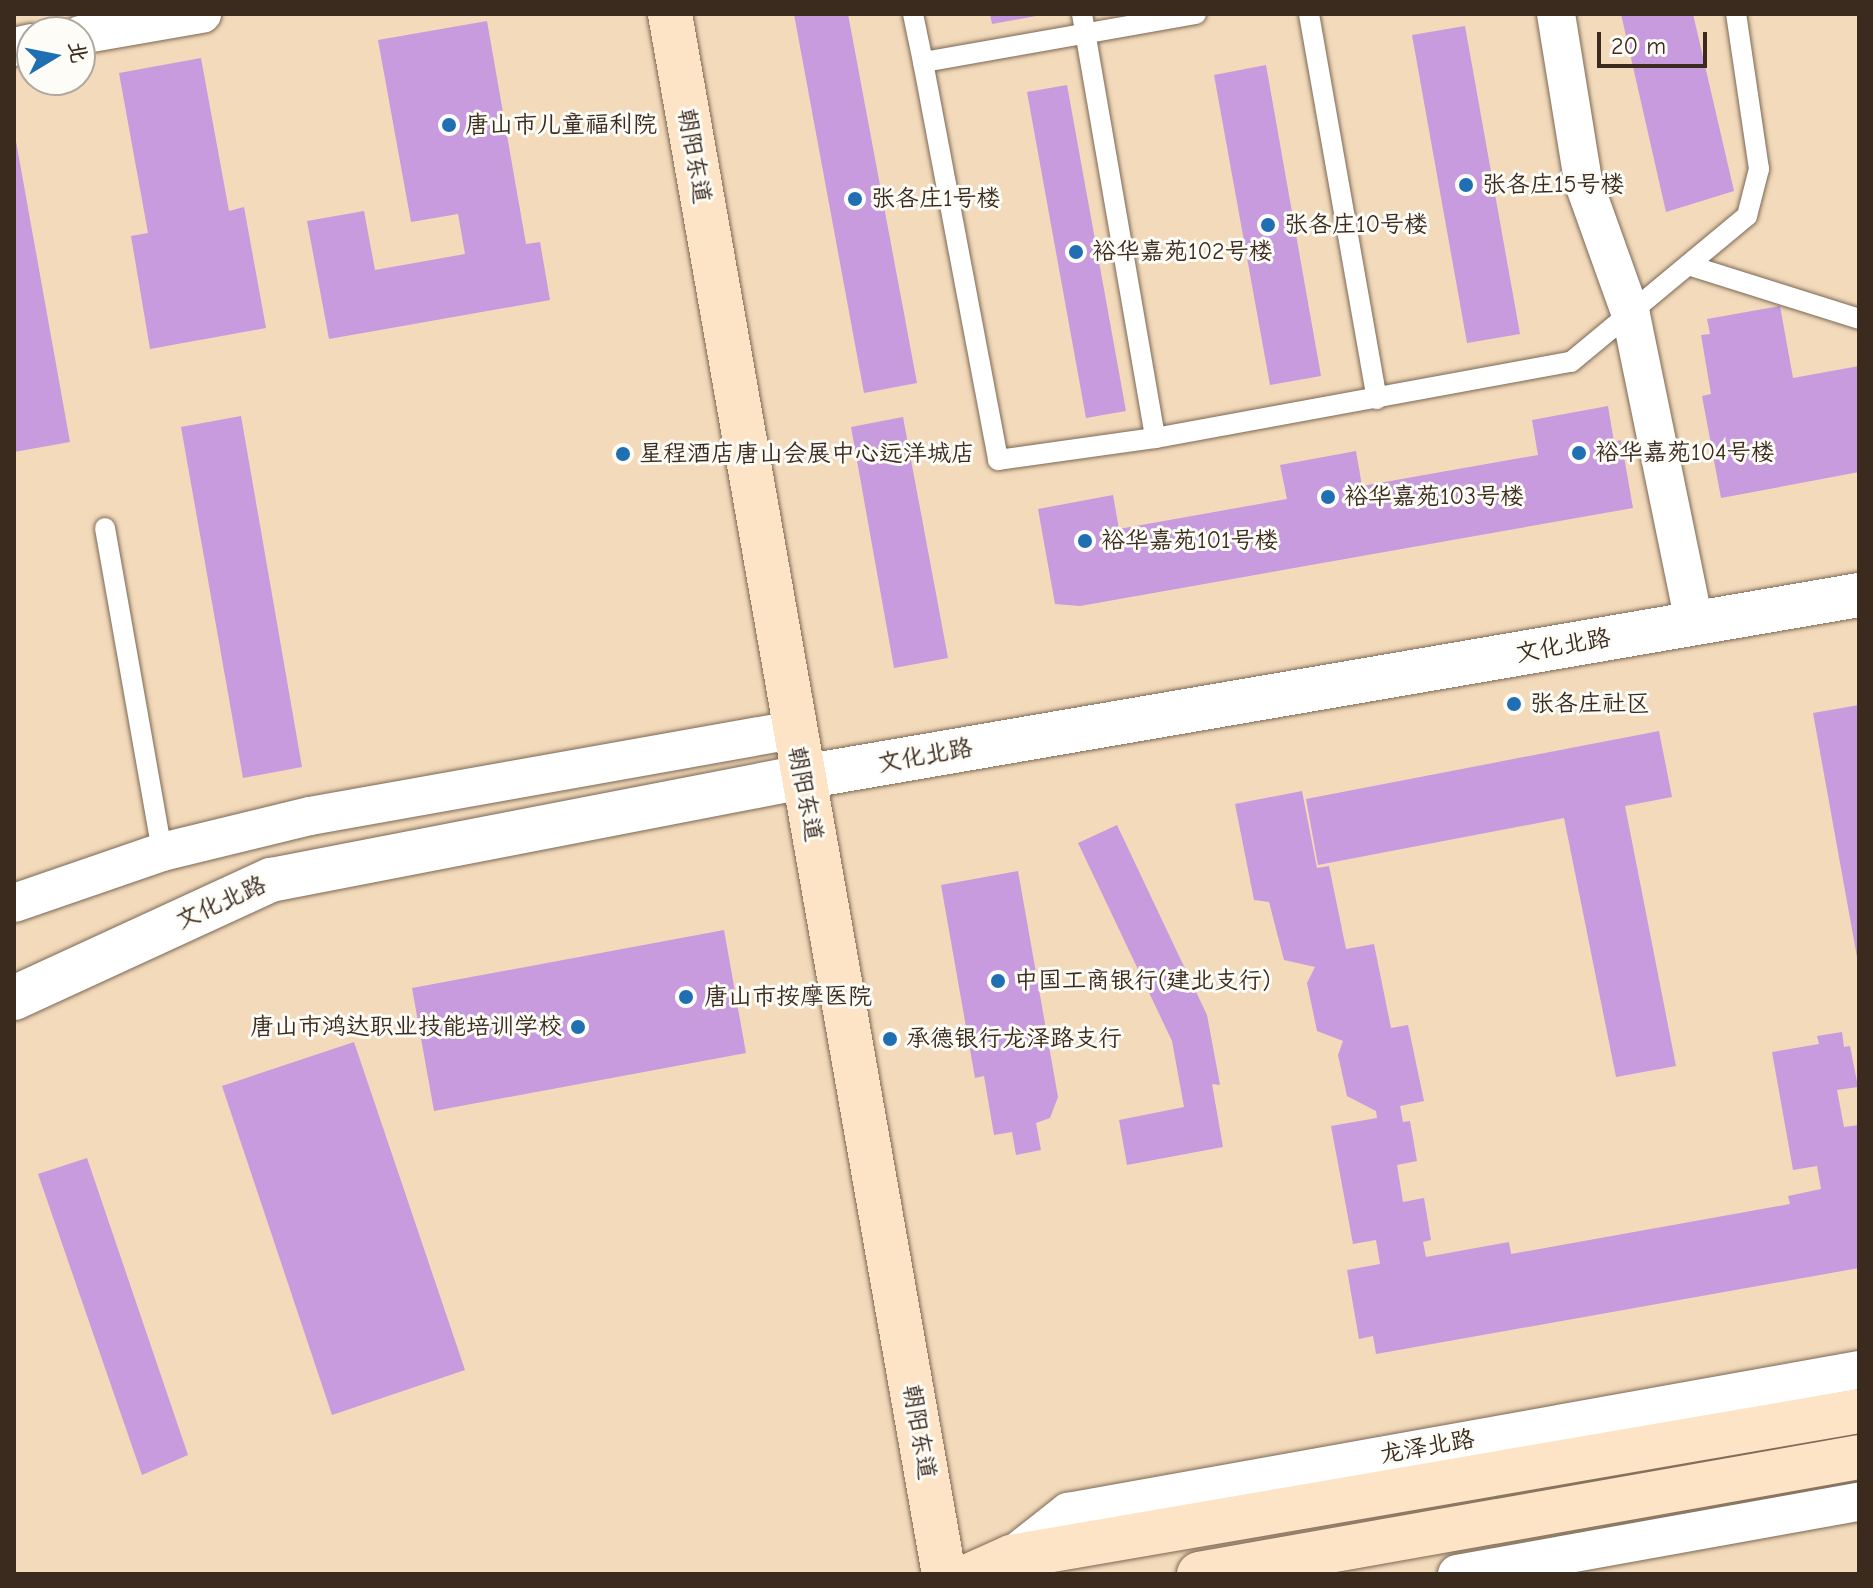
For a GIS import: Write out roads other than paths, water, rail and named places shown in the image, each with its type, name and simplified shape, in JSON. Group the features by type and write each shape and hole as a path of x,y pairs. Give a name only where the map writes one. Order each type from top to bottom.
{"main road":[{"name":"朝阳东道","path":"670,14 793,730 944,1574"},
{"name":"龙泽北路","path":"992,1566 1859,1411"},
{"path":"1199,1574 1859,1457"}],"street":[{"path":"96,32 202,14"},
{"path":"1556,14 1583,181 1631,315 1694,623"},
{"name":"文化北路","path":"14,998 271,880 803,777 1859,595"},
{"path":"14,903 162,852 310,816 793,730"},
{"name":"龙泽北路","path":"992,1566 1068,1512 1859,1370"},
{"path":"1457,1574 1859,1502"}],"lane":[{"path":"913,14 998,460 1155,438 1571,362 1747,216 1759,169 1736,14"},
{"path":"923,62 1083,24 1196,14"},
{"path":"1309,14 1377,399"},
{"path":"1083,24 1155,438"},
{"path":"1688,265 1859,319"},
{"path":"105,528 162,852"}],"place":[{"name":"唐山市儿童福利院","path":"449,125"},
{"name":"张各庄15号楼","path":"1466,185"},
{"name":"张各庄1号楼","path":"855,199"},
{"name":"张各庄10号楼","path":"1268,225"},
{"name":"裕华嘉苑102号楼","path":"1076,252"},
{"name":"裕华嘉苑104号楼","path":"1579,453"},
{"name":"星程酒店唐山会展中心远洋城店","path":"623,454"},
{"name":"裕华嘉苑103号楼","path":"1328,497"},
{"name":"裕华嘉苑101号楼","path":"1085,541"},
{"name":"张各庄社区","path":"1514,704"},
{"name":"中国工商银行(建北支行)","path":"998,981"},
{"name":"唐山市按摩医院","path":"686,997"},
{"name":"唐山市鸿达职业技能培训学校","path":"578,1027"},
{"name":"承德银行龙泽路支行","path":"890,1039"}]}
